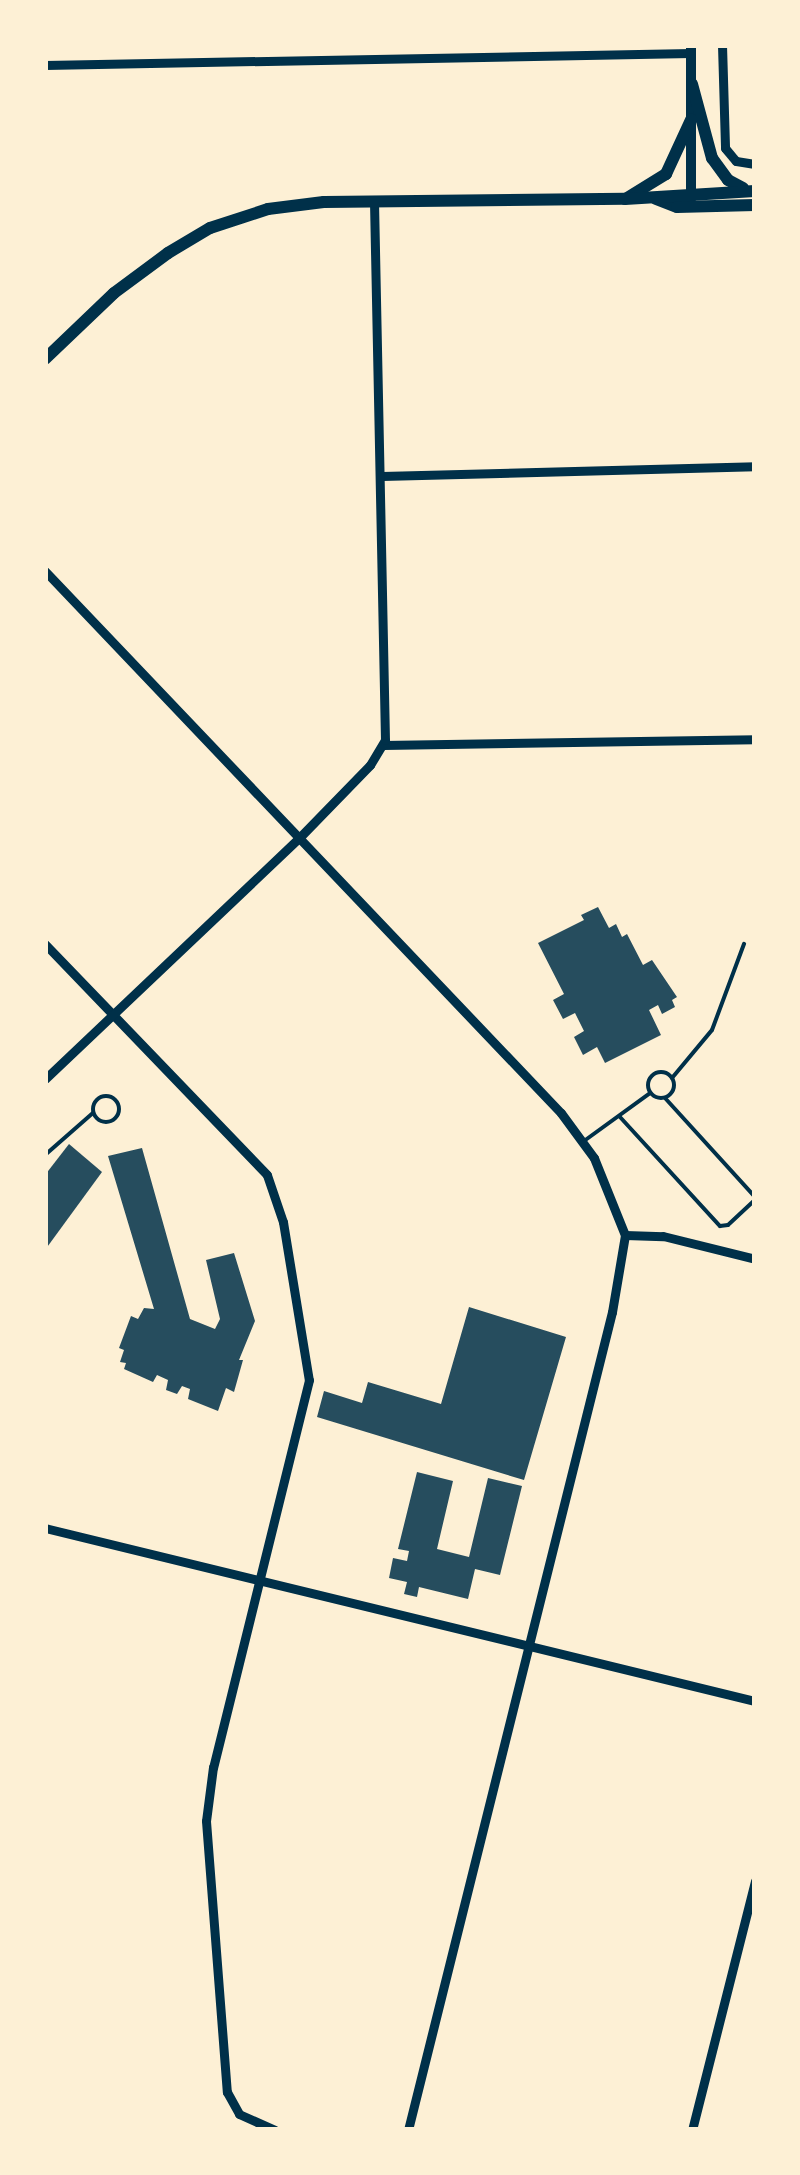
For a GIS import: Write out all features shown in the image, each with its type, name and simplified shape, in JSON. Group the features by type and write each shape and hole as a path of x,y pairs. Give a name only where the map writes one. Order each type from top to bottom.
{"main road":[{"path":"692,84 706,142 720,171 736,186 755,190"},
{"path":"625,199 666,174 691,120"},
{"path":"45,360 114,293 210,228 289,205 625,199 755,190"},
{"path":"654,198 690,207 755,204"}],"street":[{"path":"722,45 725,148 736,162 755,164"},
{"path":"45,65 691,49 690,207"},
{"path":"45,1079 299,838 364,772 383,745 387,730 374,202"},
{"path":"382,476 755,466"},
{"path":"45,572 584,1142 625,1235 612,1312 408,2130"},
{"path":"383,745 755,739"},
{"path":"45,944 262,1170 277,1199 309,1374 214,1767 206,1821 227,2092 239,2114 275,2130"},
{"path":"625,1235 664,1236 755,1259"},
{"path":"45,1528 755,1702"},
{"path":"692,2130 755,1880"}],"lane":[{"path":"665,1098 673,1090 672,1078 712,1030 744,944"},
{"path":"650,1093 648,1085 654,1074 661,1072 672,1078"},
{"path":"584,1142 650,1093"},
{"path":"620,1117 720,1226 728,1225 755,1198 665,1098 650,1093"},
{"path":"45,1155 93,1112 94,1102 103,1096 112,1098 119,1106 117,1116 109,1122 98,1121 93,1112"}],"building":[{"path":"598,907 609,928 616,924 622,937 627,934 643,965 652,960 677,997 672,1000 675,1007 662,1014 658,1005 649,1010 661,1035 605,1063 597,1047 583,1055 574,1037 584,1031 575,1013 563,1019 553,1000 564,994 538,943 584,920 581,915"},
{"path":"69,1144 102,1172 45,1250 45,1175"},
{"path":"142,1148 190,1319 215,1329 220,1319 206,1260 234,1253 255,1321 239,1360 243,1360 234,1392 226,1388 218,1411 188,1399 190,1389 182,1386 177,1394 166,1390 168,1380 157,1375 153,1382 124,1369 126,1363 120,1362 124,1350 119,1348 131,1316 138,1319 144,1308 154,1309 108,1156"},
{"path":"469,1307 566,1337 524,1480 317,1417 324,1391 362,1403 368,1382 441,1404"},
{"path":"417,1472 453,1481 437,1549 469,1557 488,1478 522,1486 500,1575 475,1569 468,1599 419,1587 417,1597 404,1594 407,1582 389,1578 393,1558 407,1561 409,1551 398,1549"}]}
